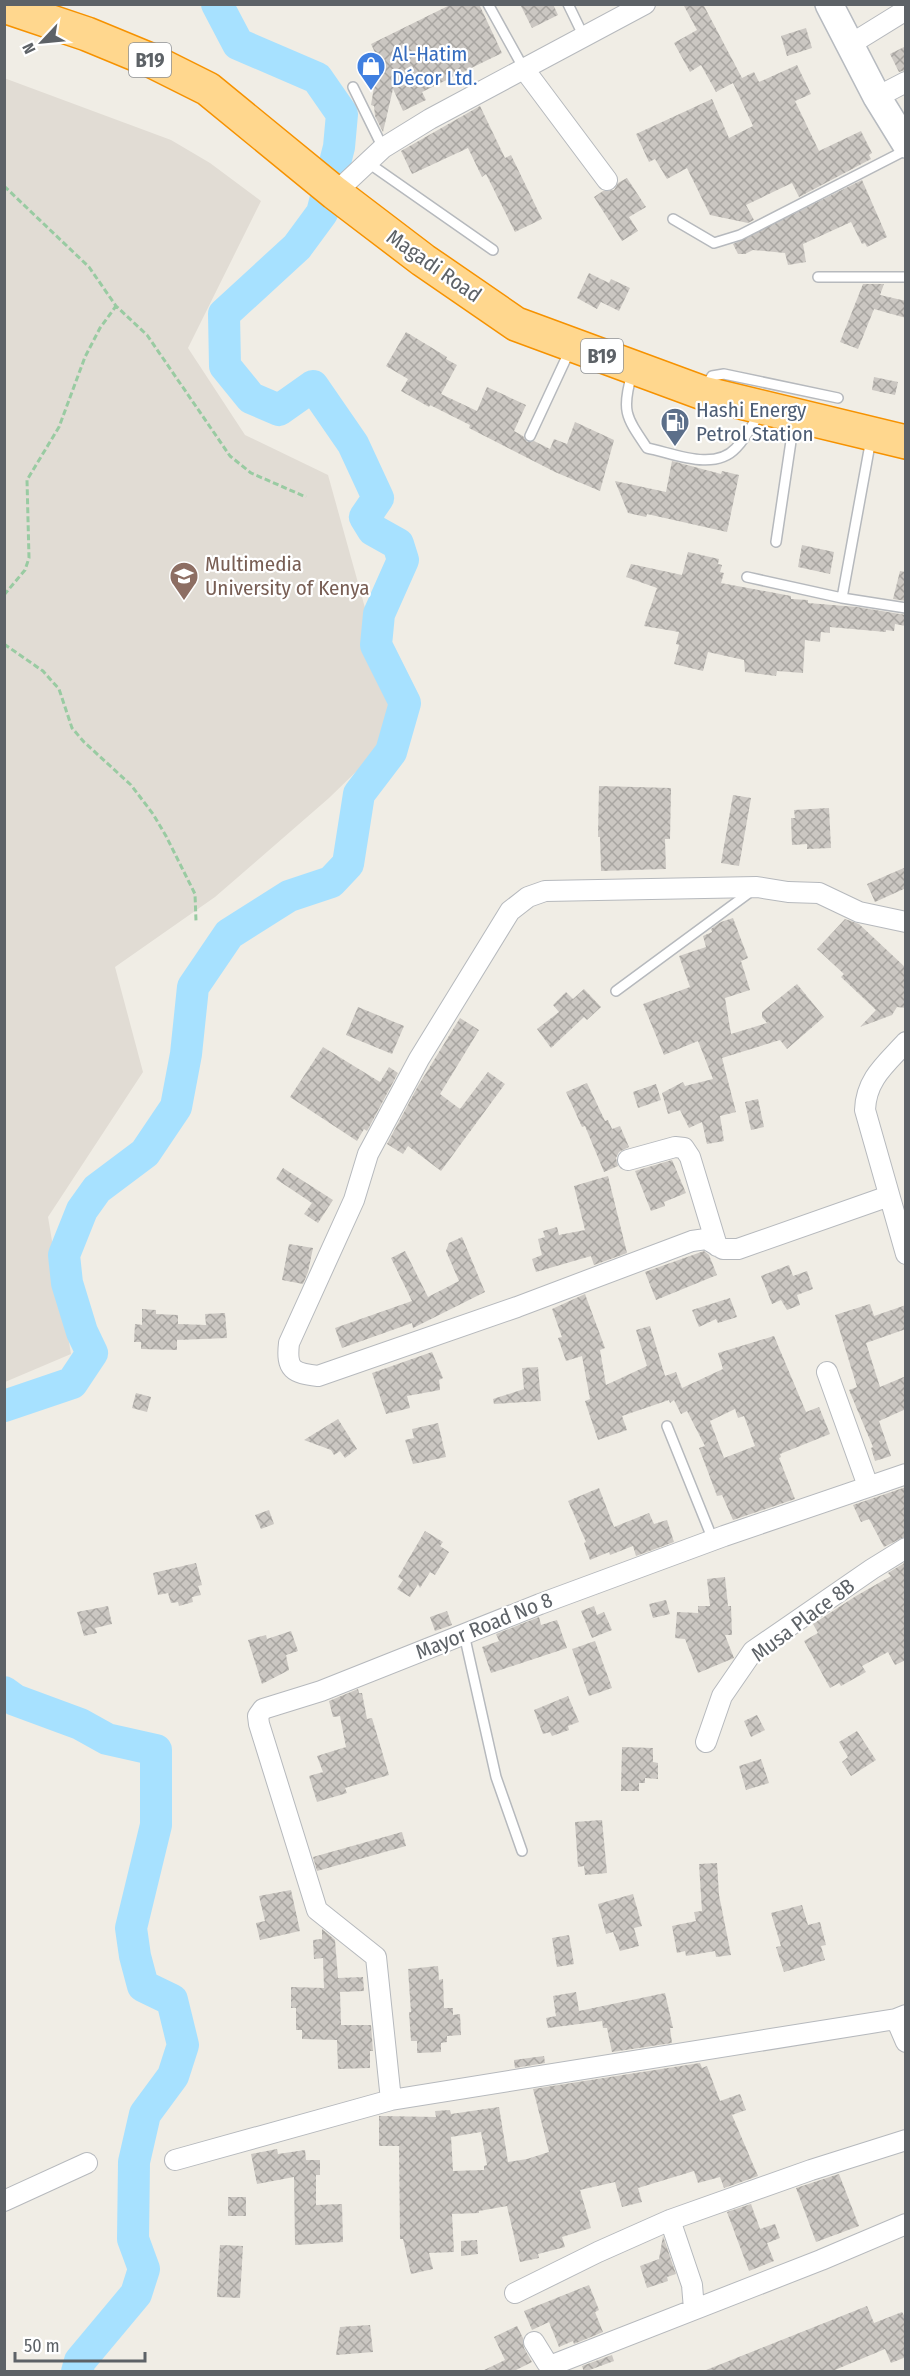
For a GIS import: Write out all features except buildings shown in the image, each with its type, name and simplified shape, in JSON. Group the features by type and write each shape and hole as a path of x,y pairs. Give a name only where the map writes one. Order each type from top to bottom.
{"highway":[{"name":"Magadi Road","path":"4,6 87,34 150,60 208,89 334,193 423,260 516,324 703,393 906,442"}],"street":[{"path":"334,193 383,148 430,119 645,4"},
{"path":"829,4 877,96 906,144"},
{"path":"851,44 906,10"},
{"path":"524,69 607,180"},
{"path":"877,96 906,82"},
{"path":"889,1196 738,1249 723,1249 706,1239 692,1241 517,1307 318,1376 299,1373 292,1369 287,1358 288,1343 354,1200 368,1154 419,1059 510,911 528,897 545,891 757,887 788,892 819,892 859,912 906,922"},
{"path":"906,1042 872,1080 866,1095 865,1110 906,1254"},
{"path":"628,1160 675,1147 684,1148 690,1157 717,1246"},
{"path":"827,1372 868,1486"},
{"name":"Mayor Road No 8","path":"390,2100 376,1957 317,1910 258,1716 263,1709 321,1691 713,1540 906,1474"},
{"name":"Musa Place 8B","path":"706,1742 722,1696 753,1651 906,1548"},
{"path":"175,2160 390,2100 901,2017 906,2042"},
{"path":"515,2293 670,2220 811,2170 906,2140"},
{"path":"4,2201 87,2163"},
{"path":"670,2220 692,2285 694,2309"},
{"path":"534,2342 545,2361 551,2365 821,2260 906,2224"}],"lane":[{"path":"488,4 524,69"},
{"path":"568,4 584,37"},
{"path":"353,87 383,148"},
{"path":"673,219 714,243 740,235 906,150"},
{"path":"367,162 493,250"},
{"path":"818,277 906,277"},
{"path":"530,436 572,345"},
{"path":"634,367 626,394 626,415 646,448 699,459 718,459 735,450 762,408"},
{"path":"703,393 712,376 724,374 838,398"},
{"path":"776,542 795,416"},
{"path":"842,598 872,434"},
{"path":"747,577 842,598 906,608"},
{"path":"616,991 757,887"},
{"path":"667,1426 713,1540"},
{"path":"464,1634 496,1777 522,1851"}],"path":[{"path":"4,186 89,267 116,306 147,335 230,456 251,473 306,496"},
{"path":"4,595 25,570 29,558 27,480 59,427 90,347 116,306"},
{"path":"4,644 43,671 59,689 72,728 131,785 153,814 195,894 196,921"}],"shaded area":[{"name":"Multimedia University of Kenya","path":"4,78 171,140 210,163 261,201 188,348 245,435 328,475 399,730 329,798 215,897 115,967 143,1072 48,1217 71,1354 5,1382"}],"waterway":[{"path":"4,1406 72,1383 92,1353 82,1332 67,1283 64,1255 82,1210 97,1189 145,1153 176,1107 186,1054 193,987 229,934 289,896 331,882 348,864 359,794 391,752 405,703 376,645 379,614 403,560 398,544 373,530 365,517 378,498 353,444 313,386 279,410 251,398 225,366 224,314 297,247 322,213 339,147 342,114 317,78 238,44 217,4"},
{"path":"4,1692 15,1700 80,1724 107,1739 156,1750 156,1825 131,1928 143,1986 172,2000 183,2045 173,2076 145,2114 134,2162 133,2239 144,2269 136,2294 80,2361 77,2372"}],"place":[{"name":"Al-Hatim Décor Ltd.","path":"371,92"},
{"name":"Hashi Energy Petrol Station","path":"675,448"},
{"name":"Multimedia University of Kenya","path":"184,602"}]}
